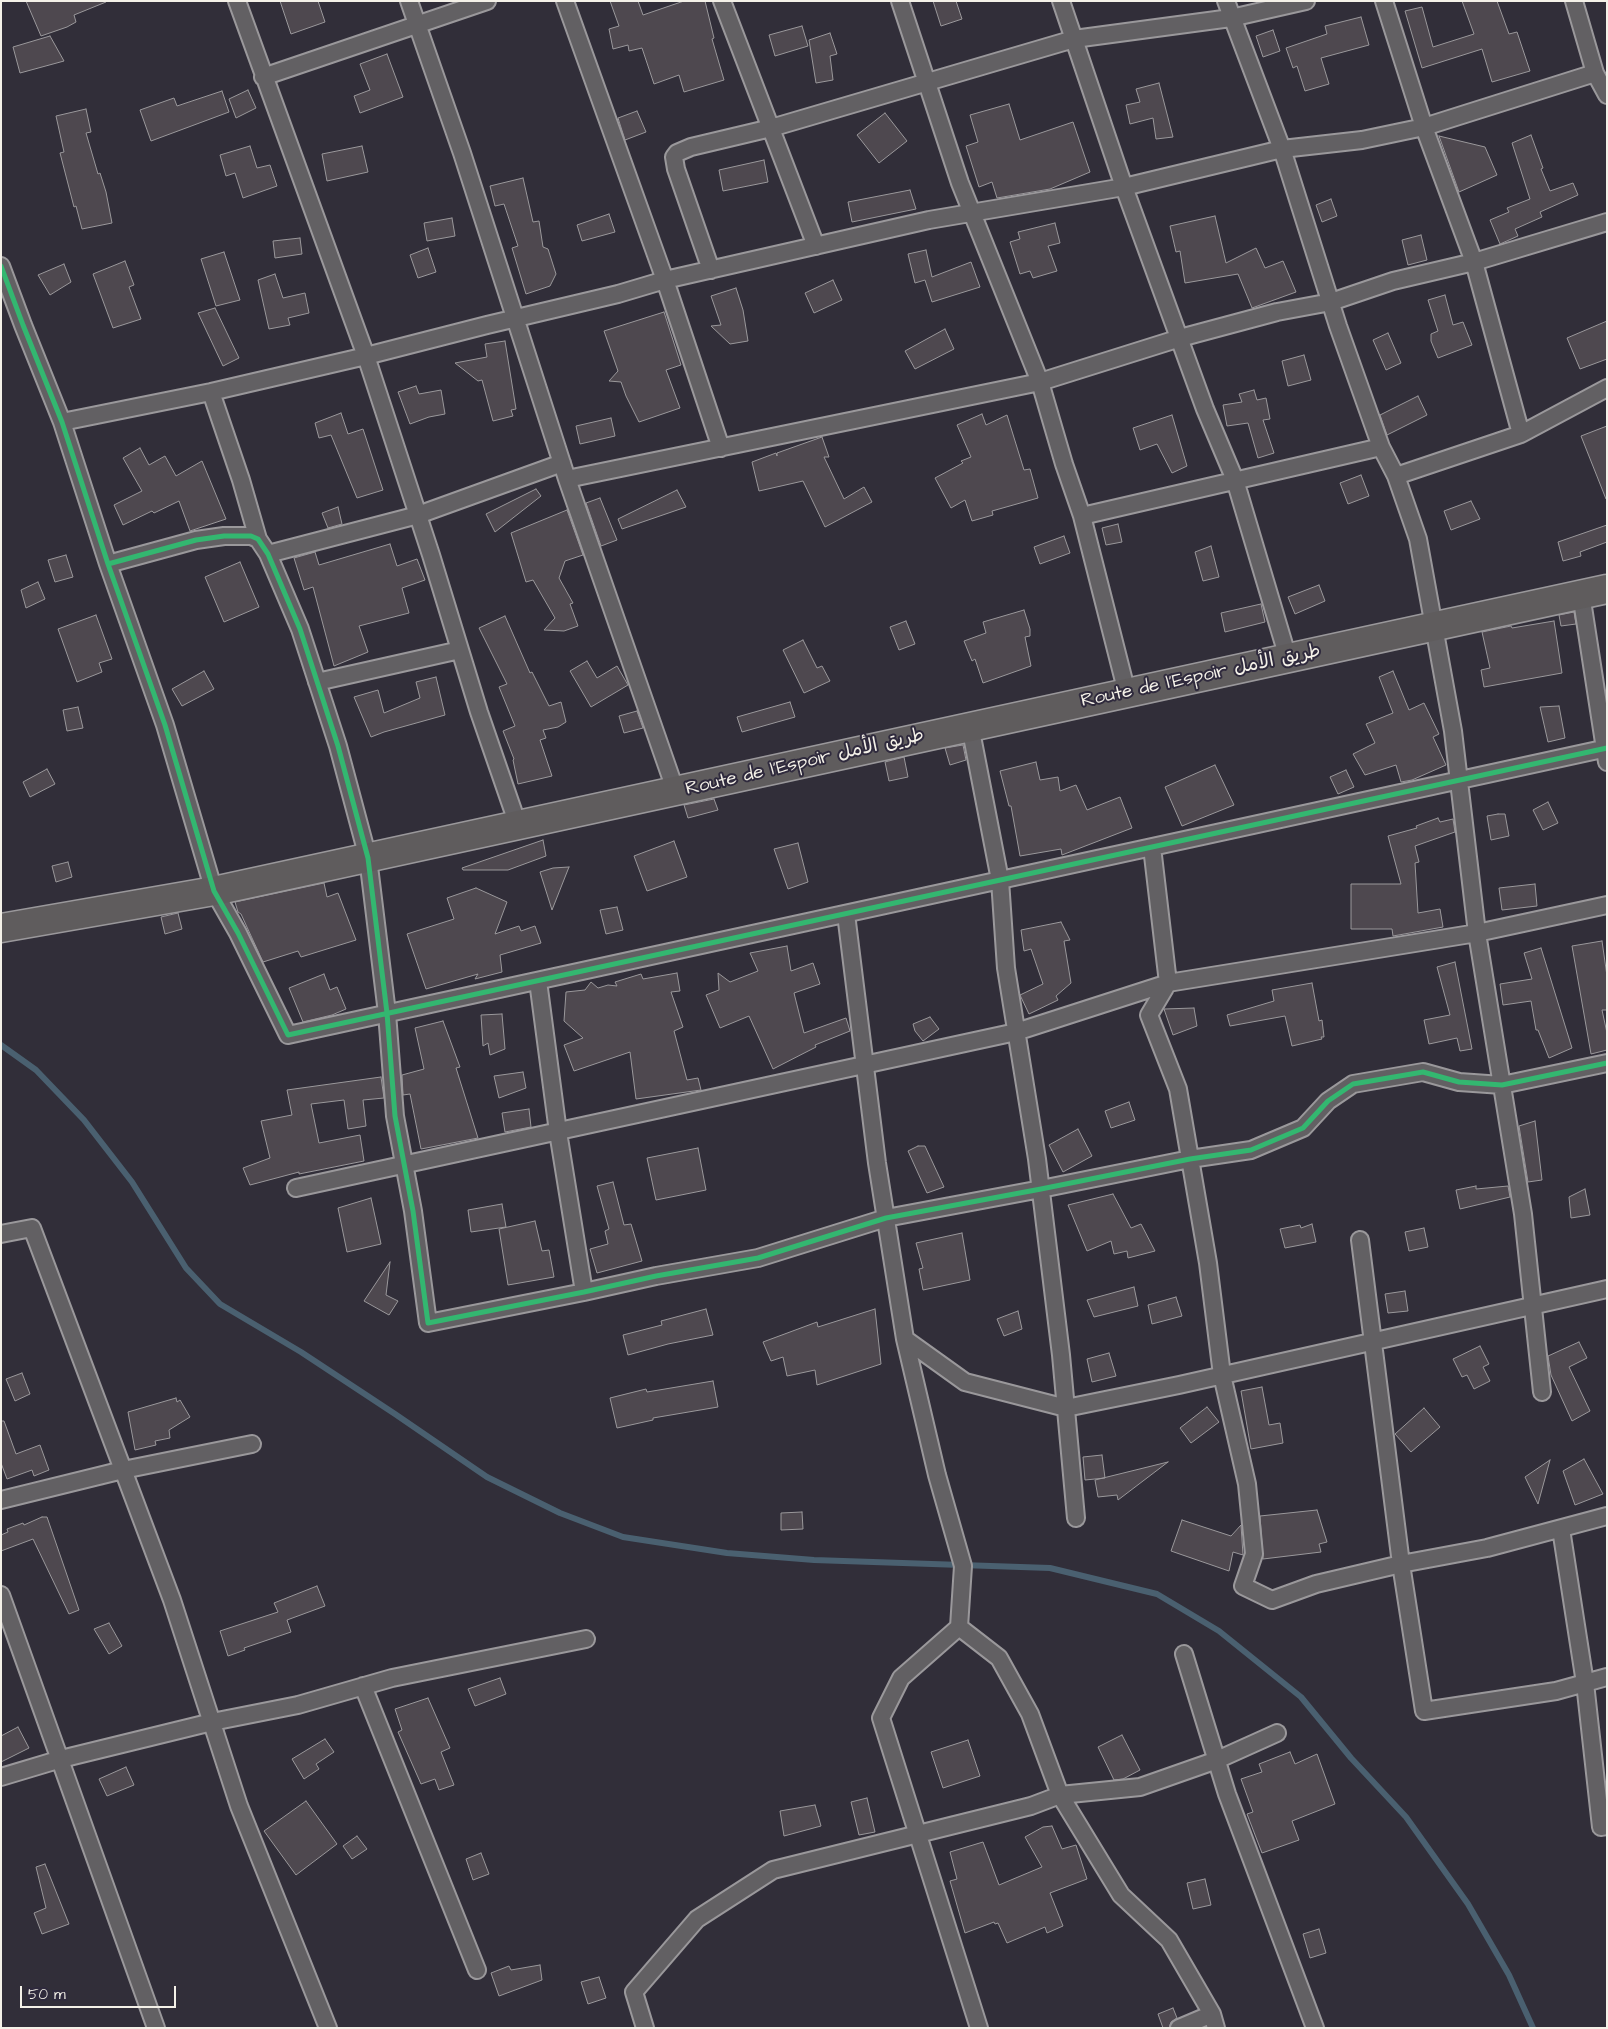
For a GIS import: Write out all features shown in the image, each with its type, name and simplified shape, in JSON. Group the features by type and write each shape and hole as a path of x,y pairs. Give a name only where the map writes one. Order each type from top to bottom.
{"highway":[{"name":"Route de l’Espoir طريق الأمل","path":"1,928 214,891 1594,592"}],"street":[{"path":"237,1 263,77 366,356 518,825"},
{"path":"409,1 462,153 567,480 676,792"},
{"path":"263,77 487,1"},
{"path":"565,1 665,280 721,448"},
{"path":"722,1 816,246"},
{"path":"900,1 960,183 1040,382 1064,464 1082,516 1127,693"},
{"path":"1062,1 1124,187 1205,409 1235,480 1288,658"},
{"path":"1226,1 1282,149 1338,326 1381,447 1396,476 1418,539 1453,731 1477,933 1523,1214 1542,1392"},
{"path":"711,270 676,169 674,157 677,153 691,147 771,128 1074,39 1231,18 1306,1"},
{"path":"1384,1 1424,127 1474,262 1521,434"},
{"path":"1574,1 1596,73 1607,95"},
{"path":"62,422 211,392 366,356 618,294 665,280 929,220 1124,187 1282,149 1362,140 1424,127 1596,73"},
{"path":"567,480 1040,382 1180,338 1277,312 1331,302 1393,281 1474,262 1607,222"},
{"path":"1,266 62,422 108,564 165,725 214,891 238,933 288,1035 1460,780 1606,753 1594,592"},
{"path":"1396,476 1521,434 1607,388"},
{"path":"211,392 241,480 258,539 268,554 300,629 338,746 368,858 387,1013 395,1116 413,1211 428,1323 656,1276 758,1258 886,1218 1190,1159 1251,1150 1303,1128 1328,1101 1353,1084 1423,1072 1459,1082 1502,1085 1607,1063"},
{"path":"1082,516 1381,447"},
{"path":"268,554 418,515 562,463"},
{"path":"108,564 196,540 242,536 251,536 258,539"},
{"path":"317,682 460,650"},
{"path":"970,726 1000,880 1006,968 1041,1189 1061,1354 1076,1518"},
{"path":"1152,847 1168,983 1149,1015 1178,1089 1208,1263 1222,1375 1247,1484 1254,1554 1244,1586 1272,1600 1316,1584 1401,1564 1487,1548 1607,1516"},
{"path":"296,1188 1016,1032 1168,983 1477,933 1607,905"},
{"path":"846,914 865,1066 904,1339 937,1475 963,1566 959,1627 901,1678 881,1718 979,2028"},
{"path":"538,980 558,1132 584,1292"},
{"path":"1,1234 32,1228 172,1600 239,1806 328,2028"},
{"path":"1360,1240 1401,1564 1424,1711 1556,1691 1607,1678"},
{"path":"904,1339 965,1382 1066,1408 1607,1289"},
{"path":"1,1500 123,1470 252,1444"},
{"path":"1561,1528 1585,1683 1601,1826 1607,1826"},
{"path":"1,1595 156,2028"},
{"path":"959,1627 999,1658 1030,1714 1060,1795 1121,1895 1169,1940 1214,2021 1179,2028"},
{"path":"1,1778 61,1759 212,1722 298,1705 392,1678 586,1639"},
{"path":"1184,1654 1227,1794 1315,2028"},
{"path":"363,1686 477,1970"},
{"path":"645,2028 634,1992 697,1919 773,1870 1032,1806 1060,1795 1140,1787 1217,1760 1277,1733"}],"building":[{"path":"26,1 106,2 74,15 76,22 67,27 41,36"},
{"path":"280,1 318,1 325,22 291,34"},
{"path":"610,1 638,1 643,15 684,1 705,1 714,38 712,39 724,80 684,92 679,75 654,84 642,48 629,51 628,45 613,49 609,29 619,26"},
{"path":"933,1 956,1 962,19 941,26"},
{"path":"1462,1 1497,1 1509,34 1517,32 1530,71 1492,82 1482,49 1422,68 1405,11 1422,7 1433,47 1474,34"},
{"path":"1361,17 1369,45 1321,58 1329,84 1305,91 1297,66 1293,68 1286,48 1327,34 1325,26"},
{"path":"802,26 808,46 775,56 769,35"},
{"path":"1273,30 1280,51 1263,57 1256,36"},
{"path":"830,33 837,54 830,56 833,80 816,83 809,40"},
{"path":"50,36 64,61 20,73 13,47"},
{"path":"387,54 403,97 360,113 354,96 370,90 360,64"},
{"path":"1159,83 1173,137 1156,139 1153,118 1130,124 1126,105 1140,102 1136,89"},
{"path":"248,90 256,108 236,118 229,99"},
{"path":"222,91 229,112 151,141 140,110 174,98 177,106"},
{"path":"1009,104 1020,140 1073,122 1090,172 1050,189 997,198 992,182 979,187 966,146 978,142 970,115"},
{"path":"86,109 91,132 86,133 98,174 100,173 106,192 112,223 82,229 76,206 74,207 60,153 64,152 56,116"},
{"path":"637,111 646,132 625,140 618,118"},
{"path":"885,113 907,141 879,163 857,135"},
{"path":"1531,135 1550,191 1573,183 1578,195 1540,212 1542,217 1515,229 1518,236 1500,244 1490,220 1509,212 1507,208 1530,199 1512,143"},
{"path":"1439,136 1485,147 1497,175 1459,192"},
{"path":"250,146 257,168 270,165 277,186 243,198 235,173 226,176 220,155"},
{"path":"362,146 368,172 327,181 322,154"},
{"path":"764,160 768,182 723,191 719,170"},
{"path":"523,178 533,222 539,221 543,247 548,249 556,274 550,286 526,294 512,248 518,246 504,204 495,206 490,186"},
{"path":"910,190 916,209 852,222 848,202"},
{"path":"1331,199 1337,216 1322,222 1316,205"},
{"path":"609,214 615,232 582,241 577,225"},
{"path":"1215,216 1226,263 1256,248 1265,268 1283,261 1296,292 1252,308 1238,274 1185,283 1180,251 1176,252 1170,226"},
{"path":"452,218 455,236 427,241 424,223"},
{"path":"1055,223 1060,243 1048,246 1057,271 1033,278 1030,271 1020,274 1010,242 1020,239 1018,232"},
{"path":"1421,235 1427,260 1408,265 1402,240"},
{"path":"300,238 302,254 275,258 273,241"},
{"path":"428,248 436,272 418,278 410,255"},
{"path":"926,250 932,277 971,262 980,287 932,302 925,280 915,283 908,254"},
{"path":"224,252 240,300 216,306 201,259"},
{"path":"125,261 134,285 129,287 141,319 113,328 93,274"},
{"path":"64,264 71,282 50,295 38,275"},
{"path":"275,274 283,298 305,293 309,313 288,318 290,325 269,329 258,280"},
{"path":"833,280 842,300 814,313 805,293"},
{"path":"736,288 743,310 748,341 730,344 711,326 721,325 711,296"},
{"path":"1445,295 1453,325 1463,322 1472,345 1438,358 1431,341 1431,334 1438,331 1428,300"},
{"path":"215,308 239,358 223,366 198,313"},
{"path":"664,312 681,365 666,370 680,408 639,422 621,382 609,381 618,371 604,331"},
{"path":"1607,321 1607,359 1580,369 1567,338"},
{"path":"945,329 954,349 915,369 905,351"},
{"path":"1388,333 1401,363 1386,370 1373,340"},
{"path":"505,341 516,409 511,410 513,416 493,421 482,380 478,381 455,363 487,357 485,344"},
{"path":"1304,355 1311,380 1288,386 1282,361"},
{"path":"416,386 419,394 441,390 445,414 429,417 410,424 398,392"},
{"path":"1254,390 1257,400 1266,398 1270,419 1263,420 1274,453 1258,458 1248,423 1227,426 1223,405 1242,402 1239,394"},
{"path":"1418,396 1427,415 1387,435 1380,415"},
{"path":"341,413 348,434 363,429 383,490 357,498 331,435 319,438 315,423"},
{"path":"982,414 986,425 1007,415 1024,470 1030,469 1038,498 992,511 993,515 972,521 965,500 951,508 935,478 963,463 961,461 971,457 957,425"},
{"path":"1172,415 1187,466 1172,473 1157,444 1140,450 1133,428"},
{"path":"611,418 615,436 580,444 576,426"},
{"path":"1607,426 1607,499 1606,499 1581,436"},
{"path":"822,437 829,457 824,457 844,499 864,487 872,502 825,527 803,481 759,491 752,462 776,453 777,456 777,453"},
{"path":"140,448 149,465 165,456 176,476 202,461 226,519 190,531 179,501 123,525 114,505 142,491 123,458"},
{"path":"1361,475 1369,496 1348,504 1340,483"},
{"path":"536,489 541,496 495,532 486,514"},
{"path":"677,490 686,507 622,529 618,519"},
{"path":"600,498 617,540 601,546 586,503"},
{"path":"1471,501 1480,519 1451,530 1444,511"},
{"path":"338,507 342,524 328,528 322,513"},
{"path":"567,510 583,555 565,561 559,578 573,603 570,604 578,626 564,631 544,630 555,618 533,580 526,582 511,533"},
{"path":"1118,524 1122,542 1106,545 1102,528"},
{"path":"1607,525 1607,542 1580,552 1581,556 1563,561 1558,542"},
{"path":"1064,536 1070,553 1040,564 1034,547"},
{"path":"390,544 397,566 417,559 425,580 402,588 409,613 359,626 368,652 334,666 313,587 304,590 294,558 315,552 319,565"},
{"path":"1211,546 1219,577 1203,581 1195,552"},
{"path":"66,555 73,577 55,582 48,560"},
{"path":"240,562 259,607 224,622 205,577"},
{"path":"38,582 45,599 26,608 21,590"},
{"path":"1319,585 1325,601 1295,614 1288,597"},
{"path":"1261,604 1265,622 1225,632 1221,613"},
{"path":"1024,610 1030,629 1030,636 1025,637 1031,666 983,683 975,659 972,661 964,641 986,633 983,622"},
{"path":"1574,612 1576,624 1561,626 1559,615"},
{"path":"96,615 112,659 99,663 102,672 77,682 58,629"},
{"path":"505,616 530,673 532,672 549,706 561,702 566,722 558,727 543,730 546,738 540,740 552,776 518,784 514,759 503,731 515,726 499,687 507,684 479,628"},
{"path":"906,621 915,644 899,650 890,627"},
{"path":"1554,621 1562,673 1484,687 1481,670 1490,668 1482,632 1511,626 1512,628"},
{"path":"803,640 817,668 822,666 830,681 804,693 783,650"},
{"path":"587,661 597,678 617,666 628,685 591,707 570,671"},
{"path":"204,671 214,689 182,706 172,689"},
{"path":"1393,671 1409,710 1424,703 1439,734 1433,737 1446,765 1412,780 1401,782 1396,765 1365,775 1353,754 1375,743 1366,724 1393,713 1379,677"},
{"path":"436,677 445,715 371,737 354,697 378,690 384,713 420,698 416,682"},
{"path":"790,702 795,717 742,732 737,717"},
{"path":"1559,706 1565,738 1548,742 1540,707"},
{"path":"78,707 83,728 67,731 63,710"},
{"path":"637,711 643,728 624,733 619,716"},
{"path":"963,745 966,760 950,765 945,748"},
{"path":"904,757 908,777 889,781 885,762"},
{"path":"1036,762 1040,780 1058,777 1060,791 1076,785 1087,810 1120,797 1132,828 1062,855 1061,849 1020,856 1011,806 1009,806 1000,771"},
{"path":"1215,765 1234,805 1182,826 1165,787"},
{"path":"47,769 55,784 30,797 23,782"},
{"path":"1346,770 1354,787 1338,794 1330,777"},
{"path":"714,799 718,810 688,818 684,805"},
{"path":"1548,802 1558,823 1543,830 1533,810"},
{"path":"1505,814 1509,836 1491,840 1487,816"},
{"path":"1438,818 1440,822 1453,819 1455,832 1415,846 1419,862 1415,863 1418,913 1440,909 1443,927 1393,936 1392,929 1351,929 1351,884 1401,884 1388,836 1417,828 1416,826"},
{"path":"543,840 546,856 508,870 463,870 462,868"},
{"path":"674,841 687,877 647,891 634,856"},
{"path":"798,843 808,882 788,889 774,849"},
{"path":"68,862 72,877 56,882 52,866"},
{"path":"569,867 552,910 540,872 553,868"},
{"path":"324,883 327,897 338,893 356,940 301,957 298,951 263,962 241,914 238,912 235,902"},
{"path":"1535,884 1537,906 1502,910 1499,888"},
{"path":"476,888 507,902 495,934 519,926 521,931 535,926 541,943 500,955 502,972 475,979 478,974 426,989 407,934 454,919 447,898"},
{"path":"617,907 623,930 606,934 600,910"},
{"path":"178,913 182,929 165,934 161,917"},
{"path":"1061,922 1070,940 1064,941 1071,983 1056,996 1058,1000 1029,1014 1020,995 1043,984 1031,949 1024,951 1021,930"},
{"path":"1602,941 1607,976 1607,1010 1602,1010 1607,1033 1607,1050 1591,1054 1572,946"},
{"path":"787,946 791,971 813,963 820,984 794,993 804,1033 846,1018 850,1031 815,1045 816,1047 773,1069 749,1016 720,1028 706,995 719,990 718,973 730,982 758,971 750,953"},
{"path":"1541,948 1572,1048 1549,1058 1538,1030 1536,1030 1531,1001 1503,1005 1500,984 1532,979 1524,953"},
{"path":"1455,962 1472,1049 1460,1051 1457,1038 1429,1044 1424,1020 1450,1015 1437,967"},
{"path":"677,973 680,991 671,992 683,1027 674,1031 687,1080 698,1078 701,1090 636,1099 630,1052 574,1071 564,1045 583,1038 564,1021 566,992 585,990 591,982 598,988 608,985 617,986 615,982 641,974 643,979"},
{"path":"324,974 330,990 337,987 346,1009 332,1015 303,1022 289,988"},
{"path":"1312,983 1319,1021 1322,1020 1324,1037 1321,1037 1322,1039 1292,1046 1285,1016 1230,1026 1227,1015 1274,1001 1272,990"},
{"path":"1194,1008 1197,1026 1173,1035 1164,1009"},
{"path":"502,1014 505,1049 490,1055 488,1043 483,1046 481,1015"},
{"path":"930,1017 939,1029 923,1041 915,1031 913,1024"},
{"path":"443,1021 460,1067 456,1068 478,1138 421,1149 410,1094 403,1095 402,1075 424,1069 415,1028"},
{"path":"523,1072 526,1088 499,1098 494,1076"},
{"path":"381,1077 384,1098 363,1100 366,1126 348,1129 344,1100 311,1104 319,1143 360,1135 364,1161 299,1174 299,1172 250,1185 243,1168 270,1158 261,1121 292,1115 287,1090"},
{"path":"1129,1102 1135,1120 1111,1128 1105,1111"},
{"path":"529,1109 531,1127 505,1132 502,1113"},
{"path":"1535,1121 1542,1180 1528,1182 1519,1126"},
{"path":"1078,1129 1092,1156 1063,1172 1049,1145"},
{"path":"918,1146 925,1146 944,1187 927,1193 908,1151"},
{"path":"698,1148 706,1190 656,1200 647,1158"},
{"path":"613,1182 624,1225 631,1224 642,1261 597,1273 590,1249 608,1244 605,1231 609,1229 597,1186"},
{"path":"1476,1186 1476,1189 1508,1186 1510,1197 1460,1209 1456,1190"},
{"path":"1585,1189 1590,1215 1571,1218 1569,1197"},
{"path":"1113,1194 1131,1228 1141,1224 1155,1251 1128,1258 1127,1251 1114,1254 1111,1241 1087,1251 1068,1205"},
{"path":"371,1198 381,1244 347,1252 338,1208"},
{"path":"502,1204 506,1227 471,1232 468,1210"},
{"path":"535,1221 542,1251 549,1250 554,1277 508,1285 499,1229"},
{"path":"1312,1224 1316,1242 1285,1248 1280,1229 1300,1225 1301,1228"},
{"path":"1424,1228 1428,1247 1409,1251 1405,1232"},
{"path":"962,1233 970,1280 923,1290 919,1269 923,1268 916,1243"},
{"path":"390,1262 386,1295 398,1301 389,1315 364,1301"},
{"path":"1134,1287 1138,1306 1094,1317 1087,1300"},
{"path":"1405,1291 1408,1311 1388,1313 1385,1294"},
{"path":"1176,1297 1182,1316 1152,1324 1148,1305"},
{"path":"706,1309 713,1335 668,1344 628,1355 623,1335 662,1325 661,1321"},
{"path":"875,1309 881,1364 817,1385 815,1370 787,1376 783,1357 771,1361 763,1342 817,1322 818,1327"},
{"path":"1018,1311 1022,1329 1004,1336 997,1319"},
{"path":"1579,1342 1587,1358 1569,1367 1590,1411 1572,1421 1551,1375 1548,1356"},
{"path":"1480,1346 1489,1364 1483,1367 1490,1381 1474,1389 1467,1375 1462,1377 1453,1359"},
{"path":"1109,1353 1116,1376 1092,1382 1087,1359"},
{"path":"22,1373 30,1394 15,1401 6,1379"},
{"path":"713,1381 718,1407 653,1418 653,1420 617,1428 610,1398 646,1389 647,1392"},
{"path":"1262,1387 1269,1425 1280,1423 1283,1443 1251,1449 1241,1391"},
{"path":"176,1398 177,1402 180,1400 190,1417 169,1430 170,1438 155,1441 156,1445 135,1450 128,1412"},
{"path":"1207,1407 1219,1422 1191,1443 1180,1428"},
{"path":"1424,1408 1440,1427 1411,1452 1395,1434"},
{"path":"1,1421 4,1421 16,1454 40,1445 49,1470 34,1476 32,1470 7,1479 1,1463"},
{"path":"1102,1455 1105,1478 1085,1480 1083,1457"},
{"path":"1584,1459 1603,1494 1575,1505 1563,1471"},
{"path":"1550,1460 1538,1504 1525,1477"},
{"path":"1168,1462 1118,1500 1117,1495 1098,1497 1095,1480"},
{"path":"1317,1510 1327,1542 1319,1544 1321,1552 1263,1559 1260,1516"},
{"path":"802,1512 803,1529 781,1530 781,1513"},
{"path":"42,1517 47,1517 79,1610 69,1614 33,1539 1,1551 1,1535 8,1532 7,1529 23,1523 24,1525"},
{"path":"1182,1520 1231,1536 1241,1525 1243,1555 1233,1552 1229,1571 1171,1551"},
{"path":"317,1586 325,1606 287,1620 291,1632 244,1648 245,1650 228,1656 220,1631 278,1612 274,1603"},
{"path":"109,1623 122,1646 109,1654 94,1629"},
{"path":"500,1678 506,1694 475,1706 468,1689"},
{"path":"428,1698 450,1748 441,1752 454,1785 439,1790 435,1779 421,1784 398,1732 402,1730 395,1709"},
{"path":"18,1727 29,1748 1,1762 1,1736"},
{"path":"1122,1735 1140,1770 1123,1779 1114,1780 1098,1747"},
{"path":"325,1739 334,1752 316,1764 319,1769 304,1779 292,1759"},
{"path":"968,1740 980,1776 943,1788 931,1752"},
{"path":"1290,1752 1295,1764 1317,1754 1335,1804 1292,1821 1299,1840 1262,1853 1247,1814 1253,1812 1241,1779 1262,1772 1259,1764"},
{"path":"126,1767 134,1785 107,1796 99,1779"},
{"path":"867,1798 875,1832 859,1835 851,1802"},
{"path":"306,1801 337,1844 296,1875 264,1831"},
{"path":"815,1805 821,1826 784,1836 780,1811"},
{"path":"1052,1826 1062,1849 1076,1845 1087,1879 1050,1893 1063,1926 1047,1933 1045,1927 1007,1943 998,1923 995,1924 994,1922 965,1933 950,1881 957,1879 950,1852 983,1842 999,1885 1042,1867 1025,1837 1043,1827"},
{"path":"357,1836 367,1849 352,1859 343,1846"},
{"path":"481,1853 489,1874 473,1880 466,1859"},
{"path":"45,1864 69,1924 42,1934 34,1913 46,1908 36,1867"},
{"path":"1205,1879 1211,1905 1193,1909 1187,1883"},
{"path":"1319,1929 1326,1953 1310,1958 1303,1934"},
{"path":"540,1965 542,1980 499,1996 491,1973 509,1966 511,1970"},
{"path":"599,1977 606,1998 588,2004 581,1982"},
{"path":"1173,2008 1177,2018 1171,2022 1169,2028 1163,2028 1158,2014"}],"waterway":[{"path":"1,1045 36,1070 84,1120 132,1182 186,1268 220,1304 301,1352 487,1477 560,1513 623,1537 727,1553 814,1560 1050,1568 1157,1594 1219,1631 1301,1697 1351,1758 1406,1817 1468,1904 1509,1975 1533,2028"}],"cycle path":[{"path":"1,266 62,422 108,564 165,725 214,891 238,933 288,1035 1607,748"},
{"path":"108,564 196,540 224,536 251,536 258,539 268,554 300,629 338,746 368,858 387,1013 395,1116 413,1211 428,1323 656,1276 758,1258 886,1218 1190,1159 1251,1150 1303,1128 1328,1101 1353,1084 1423,1072 1459,1082 1502,1085 1607,1063"}]}
